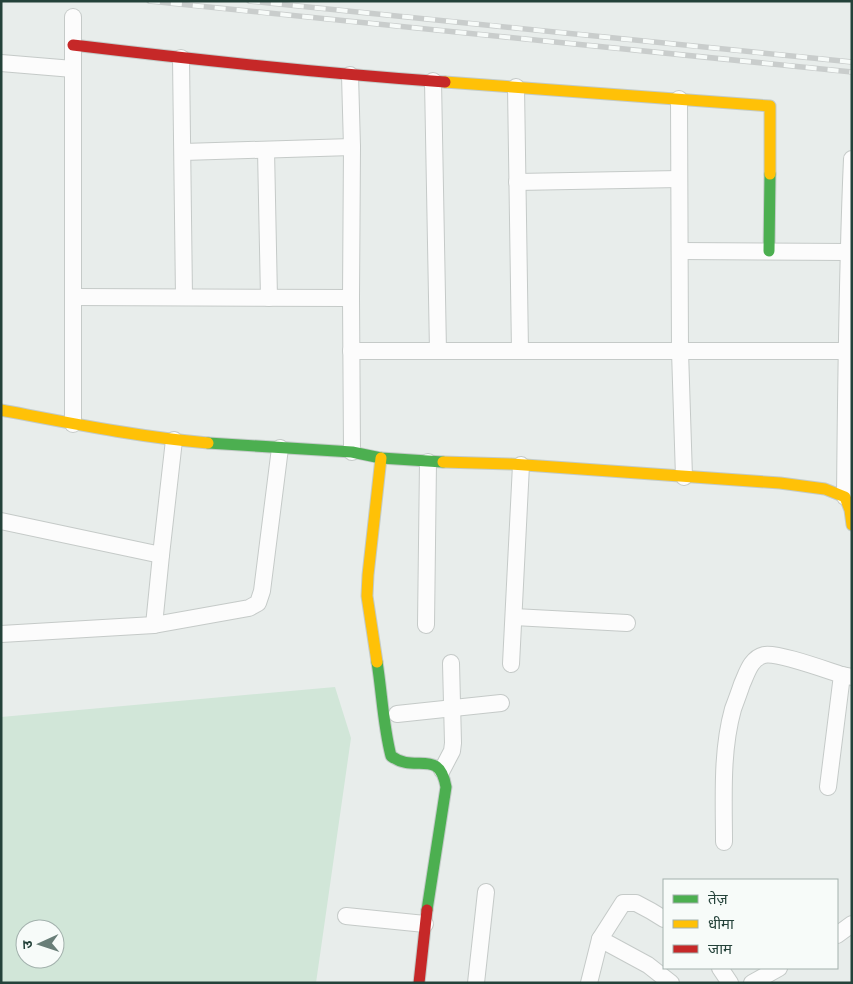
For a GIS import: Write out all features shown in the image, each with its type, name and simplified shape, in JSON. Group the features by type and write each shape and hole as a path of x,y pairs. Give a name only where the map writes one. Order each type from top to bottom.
{"street":[{"path":"73,18 73,424"},
{"path":"73,45 350,75 770,106 769,251"},
{"path":"181,58 184,297"},
{"path":"1,63 73,69"},
{"path":"350,75 352,147 350,298 352,452"},
{"path":"433,81 438,351"},
{"path":"516,87 520,351"},
{"path":"679,99 680,351 684,477"},
{"path":"183,152 352,147"},
{"path":"266,150 269,298"},
{"path":"852,159 848,252 845,497 850,510 852,525"},
{"path":"517,182 679,179"},
{"path":"680,251 848,252"},
{"path":"73,297 350,298"},
{"path":"350,351 846,350"},
{"path":"1,410 174,440 352,452 381,458 428,462 522,465 780,483 825,489 845,497"},
{"path":"154,625 174,440"},
{"path":"1,634 154,625 249,608 258,603 262,591 280,448"},
{"path":"381,458 367,596 390,756 400,762 436,765 445,776 446,787 425,924 419,983"},
{"path":"426,625 428,462"},
{"path":"511,664 522,465"},
{"path":"1,521 161,555"},
{"path":"514,617 627,622"},
{"path":"724,842 725,757 733,709 748,670 755,660 764,655 779,656 847,676 828,787"},
{"path":"442,770 452,751 453,743 451,663"},
{"path":"397,714 502,703"},
{"path":"476,983 486,892"},
{"path":"589,983 600,939 624,903 636,903 663,918"},
{"path":"346,916 425,924"},
{"path":"838,934 852,924"},
{"path":"600,939 648,965 671,983"},
{"path":"721,969 730,983"},
{"path":"752,983 777,969"}],"green space":[{"path":"335,687 351,738 316,983 1,983 1,717"}],"railway":[{"path":"149,1 852,72"},
{"path":"249,1 852,62"}],"traffic: fast":[{"path":"769,251 770,174"},
{"path":"208,443 352,452 381,458 443,462"},
{"path":"377,662 384,721 391,756 409,763 432,764 443,775 446,787 427,910"}],"traffic: slow":[{"path":"445,82 770,106 770,174"},
{"path":"1,410 78,425 208,443"},
{"path":"377,662 367,596 381,458"},
{"path":"443,462 511,464 780,483 825,489 845,497 850,510 852,525"}],"traffic: jam":[{"path":"73,45 259,66 445,82"},
{"path":"419,983 427,910"}]}
